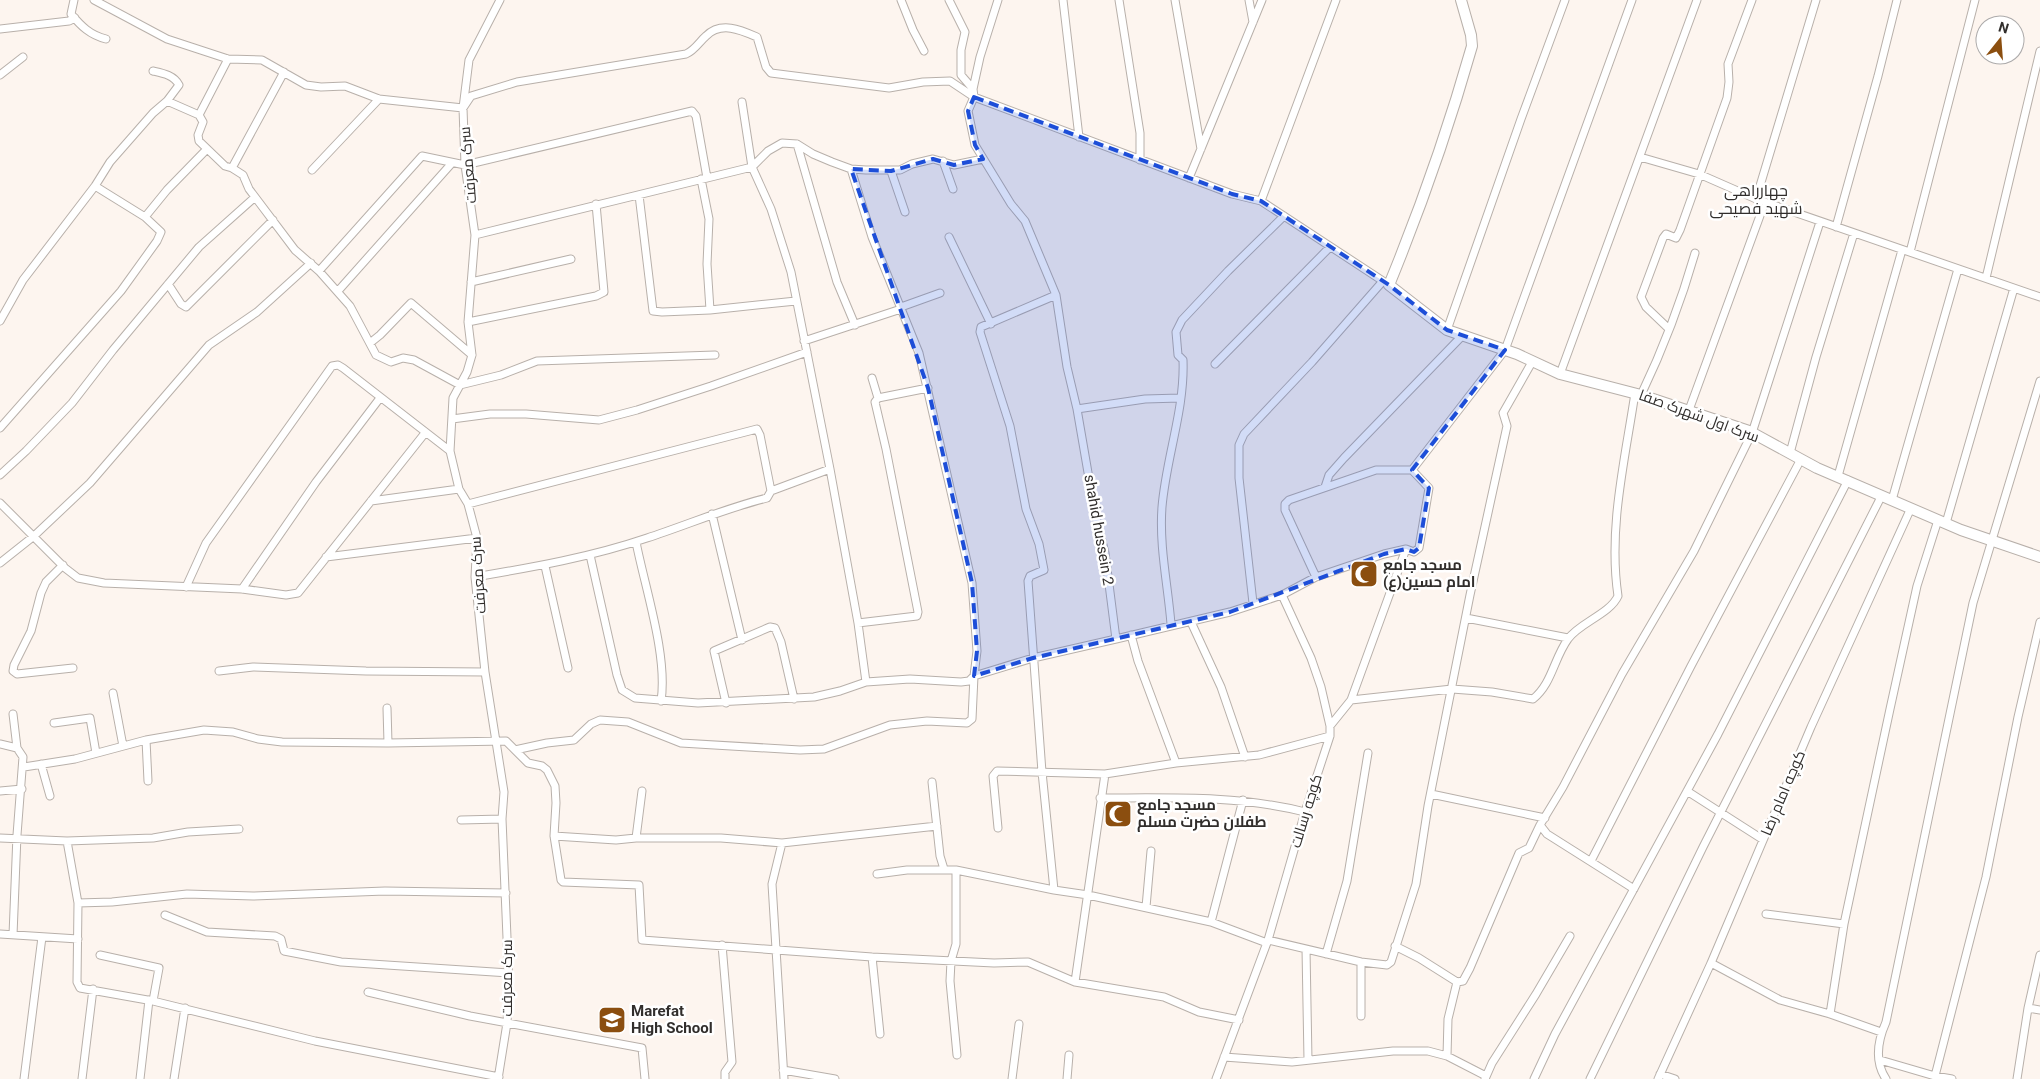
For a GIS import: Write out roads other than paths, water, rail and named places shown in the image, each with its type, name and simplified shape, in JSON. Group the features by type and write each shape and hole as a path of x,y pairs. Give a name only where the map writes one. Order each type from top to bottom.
{"street":[{"path":"74,0 72,14 81,26 96,36 106,39"},
{"path":"94,0 167,38 228,59 262,60 306,85 345,86 379,99 464,108 471,96 517,82 686,54 692,51 707,34 719,28 737,28 757,38 766,67 770,73 889,88 923,82 950,81 974,97 1232,194 1261,201 1386,283"},
{"name":"سرک معرفت","path":"498,1078 507,1023 509,973 502,819 504,792 485,672 475,577 477,538 468,504 459,489 450,451 453,398 472,355 468,322 475,235 465,165 464,108 469,60 500,0"},
{"path":"901,0 924,51"},
{"path":"950,0 965,32 961,50 961,75 973,89"},
{"path":"973,89 980,57 998,0"},
{"path":"1063,0 1080,137"},
{"path":"1119,0 1140,133 1140,160"},
{"path":"1175,0 1201,149"},
{"path":"1249,0 1253,22"},
{"path":"1189,178 1262,0"},
{"path":"1261,201 1336,0"},
{"path":"1253,603 1239,478 1239,445 1244,434 1386,283 1407,242 1440,150 1472,46 1471,35 1461,0"},
{"path":"1447,330 1520,119 1565,0"},
{"path":"1412,470 1506,350 1632,0"},
{"path":"1560,374 1697,0"},
{"path":"1669,329 1646,307 1641,297 1663,238 1666,234 1676,238 1680,230 1727,98 1729,82 1728,64 1752,0"},
{"path":"1756,199 1816,0"},
{"path":"1836,227 1897,0"},
{"path":"1910,252 1976,0"},
{"path":"0,29 69,21 75,18"},
{"path":"1986,278 2037,78 2040,51"},
{"path":"0,74 23,58"},
{"path":"199,115 228,59"},
{"path":"0,321 23,280 95,186 110,162 153,113 167,101 179,84 167,74 153,71"},
{"path":"232,168 284,72"},
{"name":"shahid hussein 2","path":"973,89 974,97 968,111 975,145 1011,204 1025,221 1056,295 1067,367 1078,409 1105,553 1116,639"},
{"path":"312,170 379,99"},
{"path":"167,101 199,115 203,122 198,135 199,141 225,166 243,175 249,189 295,250 319,271 350,306 376,355 391,362 403,358 414,360 460,385 501,375 537,361 715,355"},
{"path":"742,102 752,167 771,209 791,272 830,469 858,623 866,682"},
{"path":"319,271 422,156 452,164 465,165 692,111 696,116 709,218 707,264 710,310"},
{"path":"475,235 752,167 768,151 782,144 797,144 813,154 851,169 891,171 900,170 912,164 933,159 954,165 983,159"},
{"path":"797,144 837,282 855,325"},
{"path":"145,217 167,190 207,149"},
{"path":"1640,156 1699,174 1756,199 2040,297"},
{"path":"942,161 953,189"},
{"path":"338,291 452,164"},
{"path":"515,750 574,740 591,724 600,720 628,722 681,743 800,750 824,749 890,725 927,721 967,723 972,719 977,651 972,583 919,353 872,237 851,169"},
{"path":"891,171 905,212"},
{"path":"0,428 120,291 157,241 161,232 145,217 95,186"},
{"path":"639,195 653,311 710,310 796,301"},
{"path":"0,475 72,403 199,247 255,197"},
{"path":"1689,410 1765,202"},
{"path":"468,322 596,296 604,292 596,204"},
{"path":"1171,624 1161,529 1166,478 1183,379 1182,360 1178,355 1177,328 1182,320 1228,271 1284,216"},
{"path":"168,284 181,304 186,306 273,220"},
{"path":"1395,946 1419,958 1457,982 1463,981 1519,853 1529,848 1622,674 1694,550 1752,433 1820,222"},
{"path":"1790,454 1816,357 1854,233"},
{"path":"949,237 991,324"},
{"path":"1215,364 1330,247"},
{"path":"1534,1079 1555,1034 1687,791 1843,478 1902,250"},
{"path":"1351,700 1452,689 1492,692 1533,699 1542,692 1568,638 1611,604 1618,596 1615,566 1616,522 1638,394 1661,352 1687,281 1695,253"},
{"path":"471,282 571,259"},
{"path":"0,563 34,536 90,483 209,345 257,312 311,263"},
{"path":"1892,500 1958,269"},
{"name":"سرک اول شهرک صفا","path":"1386,283 1447,330 1506,350 1560,374 1638,394 1752,433 1801,460 1892,500 1992,541 2040,557"},
{"path":"1830,1014 1844,924 1917,586 1942,521 2014,288"},
{"path":"804,341 855,325 940,293"},
{"path":"1054,890 1042,772 1028,581 1030,576 1044,570 1039,544 1026,509 1010,426 980,332 981,327 1056,295"},
{"path":"370,343 411,303 472,355"},
{"path":"1325,487 1329,475 1344,458 1462,336"},
{"path":"452,419 490,414 508,414 599,420 711,386 807,352"},
{"path":"878,874 907,870 956,870 1146,906 1211,922 1268,942 1361,962 1386,965 1391,962 1416,884 1431,794 1507,426 1503,413 1532,362"},
{"path":"186,587 206,543 332,366 338,365 450,451"},
{"path":"858,623 914,617 917,616 918,612 875,402 878,398 872,378"},
{"path":"1886,1079 1882,1074 1878,1046 1881,1032 1886,1022 1973,602 2040,381"},
{"path":"878,398 928,388"},
{"path":"242,589 316,482 380,398"},
{"path":"1078,409 1145,399 1180,398"},
{"path":"468,504 757,429 762,443 771,491"},
{"path":"0,503 62,566 78,578 104,583 242,589 286,595 298,593 425,433"},
{"path":"1591,861 1691,666 1801,460"},
{"path":"475,577 545,566 636,542 712,514 767,498 771,491 830,469"},
{"path":"590,555 616,675 622,690 635,698 661,701 726,702 794,699 840,691 866,682 910,680 968,681 974,676 1033,658 1171,624 1191,622 1282,595 1316,577 1384,554 1406,549 1414,552 1418,548 1429,488 1412,470 1376,470 1289,500 1285,504 1285,510 1316,577"},
{"path":"370,501 459,489"},
{"path":"1590,1079 1720,813 1882,495"},
{"name":"کوچه امام رضا","path":"1659,1076 1711,963 1811,727 1911,508"},
{"path":"712,514 742,640"},
{"path":"326,557 477,538"},
{"path":"636,542 659,647 663,688 661,701"},
{"path":"1330,726 1351,700 1406,549"},
{"path":"62,566 46,582 41,593 31,631 14,665 13,671 17,674 73,668"},
{"path":"545,566 568,668"},
{"name":"کوچه رسالت","path":"1216,1079 1268,942 1330,736 1330,726 1321,687 1282,595"},
{"path":"1466,618 1568,638"},
{"path":"1191,622 1221,687 1245,757"},
{"path":"1935,1076 1986,877 2018,717 2040,622"},
{"path":"726,702 714,651 770,627 775,628 780,642 794,699"},
{"path":"1131,635 1138,661 1176,763"},
{"path":"219,671 254,667 366,671 485,672"},
{"path":"113,693 123,746"},
{"path":"387,708 388,743"},
{"path":"13,714 16,748 23,757 24,767 13,935"},
{"path":"54,723 90,718 96,753"},
{"path":"24,767 96,753 146,740 204,730 233,732 258,739 282,742 506,741 528,763 542,766 547,770 555,786 554,836 561,880 563,882 639,884 642,940 872,957 994,963 1028,962 1075,982 1164,997 1199,1012 1239,1020"},
{"path":"998,828 994,773 1105,774 1176,763 1259,755 1330,736"},
{"path":"146,740 148,780"},
{"path":"0,744 16,748"},
{"path":"1326,954 1347,881 1368,753"},
{"path":"41,764 50,796"},
{"path":"1075,982 1100,798 1105,774"},
{"path":"932,782 940,856 944,869"},
{"path":"0,791 22,789"},
{"path":"636,838 642,791"},
{"path":"1687,791 1762,839"},
{"path":"1431,794 1545,818"},
{"path":"1100,798 1243,800 1278,805 1306,812"},
{"path":"1211,922 1243,800"},
{"path":"461,820 502,819"},
{"path":"1540,825 1547,834 1634,889"},
{"path":"554,836 587,839 722,838 782,843 937,826"},
{"path":"0,838 68,841 153,838 188,832 239,828"},
{"path":"68,841 78,903 77,982 80,988 151,1000 315,1041 498,1078"},
{"path":"782,843 772,884 784,1079"},
{"path":"1146,906 1151,851"},
{"path":"956,870 956,944 951,960 950,981 957,1055"},
{"path":"78,903 112,902 187,894 253,896 385,890 506,893"},
{"path":"1766,914 1844,924"},
{"path":"166,915 207,932 276,936 281,939 284,951 341,962 509,973"},
{"path":"0,934 78,939"},
{"path":"1224,1057 1292,1062 1393,1051 1428,1051 1447,1056 1486,1077 1492,1063 1570,936"},
{"path":"24,1079 42,937"},
{"path":"722,945 732,1062 725,1072 725,1079"},
{"path":"1306,949 1308,1060"},
{"path":"100,955 159,968 151,1000 140,1079"},
{"path":"2017,1079 2028,1008 2040,955"},
{"path":"872,957 880,1034"},
{"path":"1361,962 1361,1016"},
{"path":"1711,963 1780,1000 1830,1014 1881,1032"},
{"path":"1447,1056 1448,1019 1457,982"},
{"path":"82,1079 93,989"},
{"path":"368,992 507,1023 642,1048 645,1079"},
{"path":"176,1079 185,1008"},
{"path":"2028,1008 2040,1010"},
{"path":"1012,1079 1019,1024"},
{"path":"1067,1079 1069,1055"},
{"path":"1880,1060 1952,1079"},
{"path":"783,1070 835,1079"},
{"path":"1659,1076 1675,1079"}],"place":[{"name":"مسجد جامع امام حسین(ع)","path":"1364,574"},
{"name":"مسجد جامع طفلان حضرت مسلم","path":"1118,814"},
{"name":"Marefat High School","path":"612,1020"}],"district":[{"name":"چهارراهی شهید فصیحی","path":"1756,199"}]}
